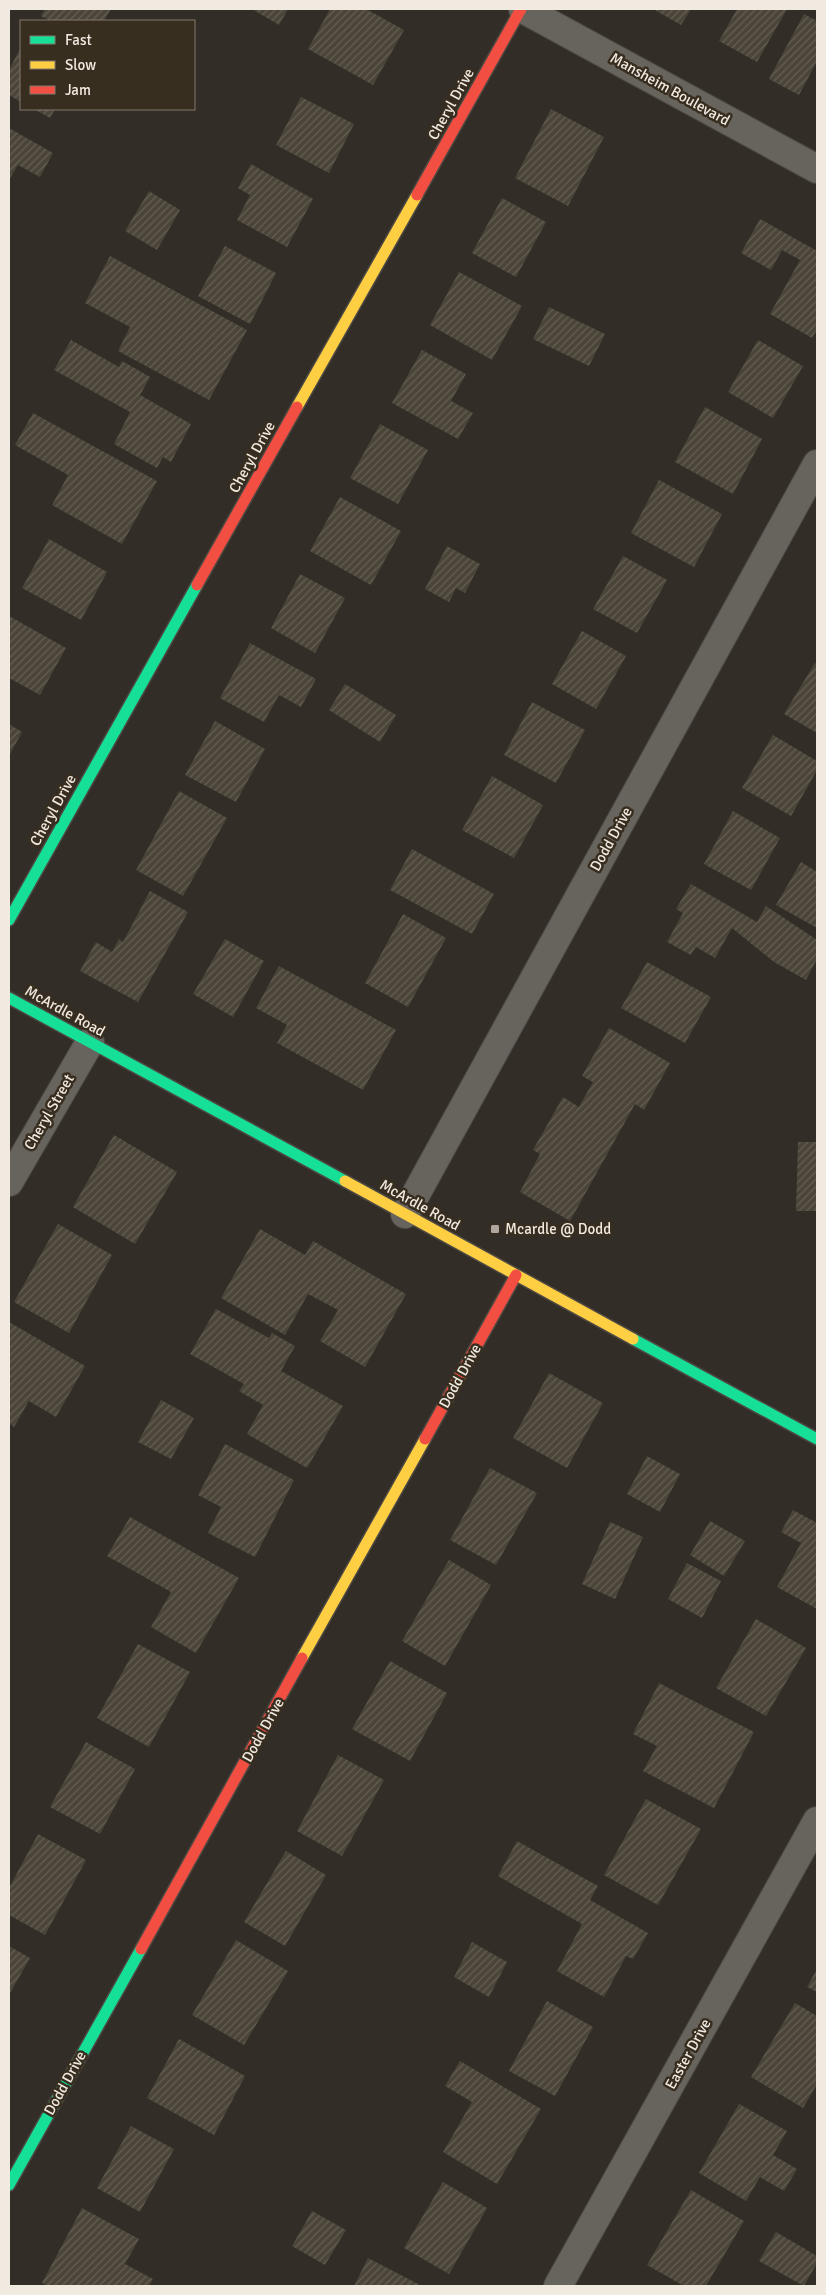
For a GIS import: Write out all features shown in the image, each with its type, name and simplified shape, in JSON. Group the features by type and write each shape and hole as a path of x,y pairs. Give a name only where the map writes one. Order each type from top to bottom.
{"street":[{"name":"Mansheim Boulevard","path":"522,9 817,170"},
{"name":"Cheryl Drive","path":"9,920 522,9"},
{"name":"Dodd Drive","path":"405,1214 817,464"},
{"name":"McArdle Road","path":"9,998 817,1439"},
{"name":"Cheryl Street","path":"9,1182 90,1042"},
{"name":"Dodd Drive","path":"9,2185 516,1274"},
{"name":"Easter Drive","path":"558,2286 817,1821"}],"building":[{"path":"45,9 111,9 105,20 49,20 41,16"},
{"path":"252,9 288,9 279,25"},
{"path":"330,9 366,9 404,30 373,85 308,49"},
{"path":"653,9 691,9 681,25"},
{"path":"737,9 787,9 757,62 719,41"},
{"path":"804,14 817,21 817,61 799,95 769,79"},
{"path":"20,49 20,101 9,95 9,70"},
{"path":"301,97 354,124 329,173 276,145"},
{"path":"551,109 604,137 568,206 515,178"},
{"path":"36,110 54,110 50,118"},
{"path":"9,128 53,153 40,177 18,165 9,180"},
{"path":"251,164 313,199 287,247 237,220 250,195 238,188"},
{"path":"149,191 180,210 157,250 125,231"},
{"path":"502,198 546,222 516,277 472,253"},
{"path":"760,219 817,251 817,330 812,338 770,314 800,260 782,250 771,270 741,253"},
{"path":"225,246 276,273 250,324 198,296"},
{"path":"110,256 247,330 209,400 118,351 130,327 85,303"},
{"path":"459,272 522,306 492,360 430,325"},
{"path":"549,307 605,334 589,366 533,339"},
{"path":"71,340 119,367 122,361 150,377 140,395 191,424 171,462 163,457 157,468 114,444 130,412 54,370"},
{"path":"758,340 803,366 773,418 728,392"},
{"path":"422,350 466,374 451,401 473,413 458,439 392,403"},
{"path":"705,407 762,439 733,494 675,462"},
{"path":"33,413 157,481 122,544 52,505 68,475 15,445"},
{"path":"380,424 428,450 398,504 350,478"},
{"path":"659,480 722,514 694,567 631,533"},
{"path":"340,497 401,531 371,585 310,551"},
{"path":"49,539 107,572 81,620 22,588"},
{"path":"447,546 480,564 465,593 456,588 449,602 425,589"},
{"path":"623,556 667,580 637,633 593,609"},
{"path":"300,574 345,598 315,653 271,628"},
{"path":"9,616 66,648 40,695 9,678"},
{"path":"582,631 626,656 596,709 552,684"},
{"path":"250,643 316,679 301,707 279,695 264,722 220,698"},
{"path":"815,663 817,665 817,733 784,714"},
{"path":"345,684 396,715 380,742 329,710"},
{"path":"532,702 585,730 556,783 504,755"},
{"path":"215,721 265,749 236,802 185,775"},
{"path":"9,724 22,732 9,756"},
{"path":"773,735 817,761 817,770 791,816 742,788"},
{"path":"492,776 543,805 514,858 462,830"},
{"path":"179,791 227,818 183,896 136,870"},
{"path":"733,811 780,838 751,890 704,864"},
{"path":"412,849 494,894 472,934 390,890"},
{"path":"801,862 817,872 817,928 776,905"},
{"path":"691,884 757,922 766,906 817,940 817,959 806,980 774,962 732,928 715,958 696,947 691,955 667,942 683,913 676,909"},
{"path":"150,891 188,912 138,1002 80,971 96,942 112,952 119,939 123,942"},
{"path":"403,914 446,938 408,1007 365,983"},
{"path":"225,939 264,961 233,1017 193,994"},
{"path":"647,962 711,997 685,1043 621,1008"},
{"path":"279,966 396,1030 363,1090 277,1043 287,1025 256,1008"},
{"path":"609,1028 670,1063 644,1110 635,1104 570,1221 520,1192 540,1154 533,1150 563,1097 579,1107 593,1082 582,1076"},
{"path":"114,1135 177,1172 135,1244 73,1207"},
{"path":"798,1142 817,1142 817,1211 796,1211"},
{"path":"58,1224 112,1255 69,1333 14,1302"},
{"path":"260,1229 305,1255 313,1241 406,1294 365,1367 320,1341 338,1310 308,1294 285,1335 221,1298"},
{"path":"216,1309 269,1338 272,1333 295,1346 281,1371 343,1406 307,1468 247,1434 263,1405 239,1391 244,1384 190,1354"},
{"path":"9,1322 85,1366 56,1417 29,1401 14,1427 9,1423"},
{"path":"549,1373 603,1403 567,1468 513,1438"},
{"path":"161,1400 194,1418 171,1459 138,1442"},
{"path":"225,1444 294,1480 255,1557 208,1533 221,1507 198,1495"},
{"path":"647,1456 680,1474 660,1512 627,1494"},
{"path":"490,1468 537,1493 496,1565 450,1540"},
{"path":"793,1510 817,1523 817,1609 777,1587 801,1543 781,1532"},
{"path":"130,1517 239,1578 196,1653 151,1627 171,1592 107,1556"},
{"path":"710,1521 745,1541 724,1576 690,1555"},
{"path":"610,1522 643,1537 615,1599 582,1584"},
{"path":"449,1560 491,1585 445,1666 402,1641"},
{"path":"687,1563 721,1581 702,1618 668,1599"},
{"path":"756,1619 806,1648 766,1716 716,1688"},
{"path":"138,1644 190,1672 149,1747 97,1718"},
{"path":"390,1661 447,1693 410,1761 352,1729"},
{"path":"659,1683 754,1732 714,1808 643,1771 657,1746 633,1734"},
{"path":"86,1742 135,1769 100,1834 50,1807"},
{"path":"338,1755 384,1780 342,1856 297,1831"},
{"path":"646,1799 701,1829 658,1905 604,1875"},
{"path":"38,1834 86,1860 45,1935 9,1915 9,1888"},
{"path":"517,1841 598,1886 590,1900 648,1933 633,1959 626,1956 604,1997 557,1971 582,1924 498,1876"},
{"path":"286,1851 326,1875 285,1946 244,1922"},
{"path":"236,1940 288,1971 244,2045 192,2015"},
{"path":"472,1942 507,1962 489,1997 454,1977"},
{"path":"9,1946 30,1958 9,1995"},
{"path":"817,1969 817,1992 807,1987"},
{"path":"547,2001 593,2027 555,2096 509,2071"},
{"path":"795,2003 817,2016 817,2084 803,2108 751,2077"},
{"path":"179,2039 245,2076 214,2135 147,2098"},
{"path":"460,2061 541,2109 497,2184 443,2152 472,2102 445,2086"},
{"path":"739,2104 787,2131 773,2155 797,2169 784,2191 760,2177 746,2201 699,2173"},
{"path":"131,2126 174,2149 140,2212 97,2188"},
{"path":"443,2182 487,2208 449,2274 404,2248"},
{"path":"691,2190 744,2221 706,2286 684,2286 647,2265"},
{"path":"82,2208 139,2239 125,2264 153,2279 149,2286 48,2286 42,2283"},
{"path":"312,2211 346,2230 325,2265 292,2246"},
{"path":"776,2232 817,2256 817,2263 804,2286 759,2261"},
{"path":"368,2258 422,2286 354,2286"}],"traffic: fast":[{"path":"9,920 197,585"},
{"path":"9,998 345,1181"},
{"path":"633,1339 817,1439"},
{"path":"9,2185 141,1949"}],"traffic: slow":[{"path":"297,407 417,195"},
{"path":"345,1181 633,1339"},
{"path":"302,1658 425,1439"}],"traffic: jam":[{"path":"417,195 521,9"},
{"path":"197,585 297,407"},
{"path":"425,1439 516,1275"},
{"path":"141,1949 302,1658"}],"place":[{"name":"Mcardle @ Dodd","path":"495,1229"}]}
